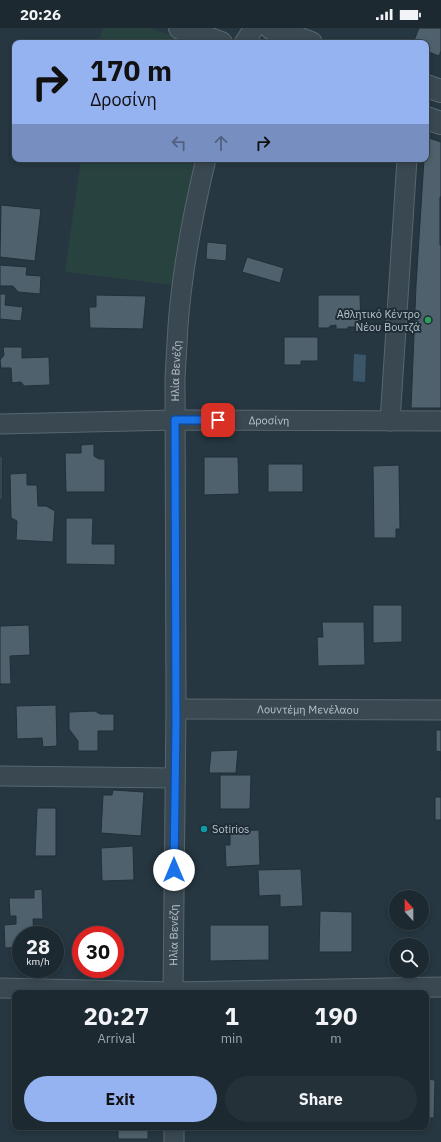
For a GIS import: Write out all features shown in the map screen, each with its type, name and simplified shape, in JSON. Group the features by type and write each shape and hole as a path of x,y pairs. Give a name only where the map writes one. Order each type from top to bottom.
{"street":[{"path":"180,28 213,40"},
{"path":"246,40 254,28"},
{"path":"271,28 303,40"},
{"path":"429,87 441,91"},
{"path":"429,119 441,123"},
{"name":"Ηλία Βενέζη","path":"173,990 176,709 175,378 178,325 184,276 192,221 205,162"},
{"path":"390,421 407,162"},
{"name":"Δροσίνη","path":"0,424 175,420 441,421"},
{"name":"Λουντέμη Μενέλαου","path":"176,709 441,710"},
{"path":"0,776 175,778"},
{"path":"280,990 441,987"},
{"path":"0,988 86,990"},
{"path":"174,1130 174,1142"}],"green space":[{"path":"103,28 150,28 185,40 99,40"},
{"path":"81,162 196,162 173,285 65,272"}],"water":[{"path":"354,354 366,355 365,382 353,381"}],"building":[{"path":"419,28 441,28 441,51 439,56 429,52 429,40 414,40"},
{"path":"429,138 441,142 441,408 411,408 416,285 424,162 429,162"},
{"path":"441,197 441,245 440,245"},
{"path":"1,205 41,209 35,261 0,257"},
{"path":"207,242 227,244 226,261 206,259"},
{"path":"247,257 284,268 280,283 242,272"},
{"path":"0,265 27,267 26,275 41,276 40,294 18,292 13,286 0,286"},
{"path":"0,294 6,294 5,305 23,307 21,321 0,319"},
{"path":"96,295 146,296 143,329 90,328 89,307 96,307"},
{"path":"318,295 360,295 361,327 336,329 336,325 330,326 329,328 318,328"},
{"path":"284,337 318,337 318,361 301,361 301,365 284,365"},
{"path":"3,347 22,347 22,358 49,357 50,385 24,386 21,382 12,383 11,368 1,368 0,360 4,355"},
{"path":"94,444 94,456 99,459 105,459 105,492 66,492 65,453 81,453 81,445"},
{"path":"0,456 2,456 2,500 0,500"},
{"path":"204,457 238,457 239,494 204,495"},
{"path":"268,464 303,464 303,492 268,492"},
{"path":"399,465 400,529 396,529 396,538 374,538 373,466"},
{"path":"27,473 27,485 37,485 38,506 46,506 55,511 53,542 16,540 17,521 11,518 10,474"},
{"path":"66,518 93,518 92,544 115,544 115,565 66,564"},
{"path":"373,605 402,605 402,642 373,643"},
{"path":"322,622 364,622 365,665 318,666 317,637 323,637"},
{"path":"29,625 30,655 10,656 11,684 0,684 0,626"},
{"path":"56,705 57,746 43,747 42,738 17,739 16,706"},
{"path":"95,711 100,714 114,714 114,731 98,731 98,751 78,751 78,741 69,729 69,712"},
{"path":"436,730 441,730 441,752 436,751"},
{"path":"238,750 236,773 209,773 211,751"},
{"path":"220,775 251,775 250,809 220,809"},
{"path":"113,790 144,792 141,836 101,833 103,795 112,795"},
{"path":"435,797 441,797 441,820 435,820"},
{"path":"37,808 56,808 56,856 35,856"},
{"path":"259,830 260,865 226,867 225,845 230,845 230,831"},
{"path":"133,846 134,880 102,881 101,848"},
{"path":"301,869 303,906 280,907 280,895 259,896 258,870"},
{"path":"42,889 43,919 33,919 33,926 12,926 12,948 5,948 4,925 16,924 16,916 10,916 9,898 34,898 34,890"},
{"path":"320,911 352,912 352,952 319,952"},
{"path":"210,925 269,925 269,960 210,961"},
{"path":"429,1079 435,1080 434,1118 429,1118"},
{"path":"118,1130 148,1130 148,1139 118,1139"}],"place":[{"name":"Αθλητικό Κέντρο Νέου Βουτζά","path":"428,320"},
{"name":"Sotirios","path":"204,829"}],"route":[{"path":"174,870 176,723 175,420 218,420"}]}
